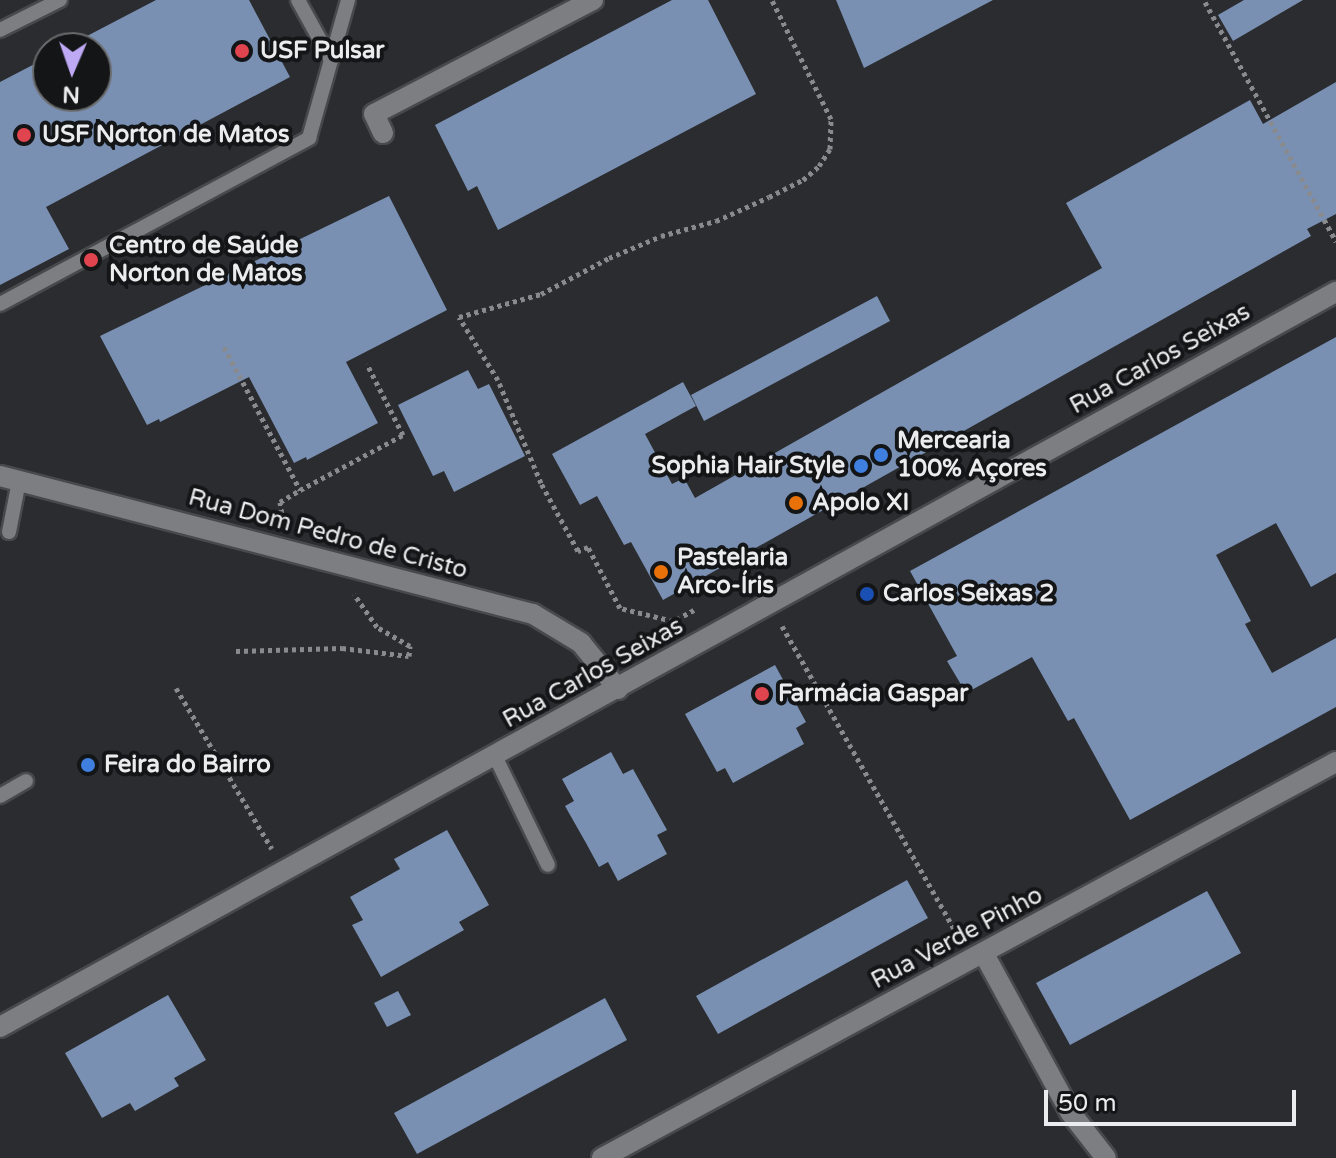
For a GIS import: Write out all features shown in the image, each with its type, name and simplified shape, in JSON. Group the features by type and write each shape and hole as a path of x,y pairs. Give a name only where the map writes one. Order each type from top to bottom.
{"street":[{"path":"383,133 374,114 593,0"},
{"name":"Rua Carlos Seixas","path":"0,1027 1336,292"},
{"name":"Rua Dom Pedro de Cristo","path":"10,478 533,614 581,643 618,689"},
{"name":"Rua Verde Pinho","path":"602,1158 1336,762"},
{"path":"978,957 1070,1112 1106,1158"}],"lane":[{"path":"0,30 60,0"},
{"path":"298,0 331,60"},
{"path":"0,304 309,138 348,0"},
{"path":"9,532 10,478"},
{"path":"495,756 548,865"},
{"path":"0,796 26,781"}],"path":[{"path":"694,610 673,621 620,608 588,547 578,551 541,483 498,380 459,317 541,294 609,258 661,236 716,221 803,180 819,166 830,149 831,119 772,0"},
{"path":"1205,2 1336,241"},
{"path":"224,347 300,490"},
{"path":"288,550 280,502 403,435 367,364"},
{"path":"236,651 342,648 409,656 410,646 377,627 354,597"},
{"path":"797,651 978,957"},
{"path":"176,688 266,839"}],"building":[{"path":"156,0 249,0 290,77 46,207 69,249 0,285 0,82 32,65 32,112 112,112 112,32 95,32"},
{"path":"672,0 708,0 756,94 498,230 477,186 468,191 435,125"},
{"path":"836,0 993,0 864,68"},
{"path":"1244,0 1303,0 1233,41 1218,15"},
{"path":"1336,82 1336,214 1307,229 1311,236 663,600 631,542 624,545 597,496 580,505 552,454 683,382 696,406 645,434 672,484 684,478 695,498 1102,268 1066,203 1250,100 1263,124"},
{"path":"389,196 447,310 346,362 378,423 307,460 306,457 294,463 249,377 160,422 159,419 147,425 100,336"},
{"path":"877,296 890,321 704,421 691,395"},
{"path":"1336,337 1336,573 1311,587 1276,523 1216,555 1251,621 1245,624 1272,673 1336,638 1336,707 1130,820 1074,718 1068,721 1032,657 966,693 947,661 957,656 910,571"},
{"path":"468,370 478,389 489,384 525,456 454,492 444,471 433,476 398,405"},
{"path":"775,665 806,722 796,728 804,744 733,783 725,768 717,772 685,714"},
{"path":"611,752 623,774 633,769 667,830 657,835 667,854 618,881 608,862 599,867 565,806 574,801 562,779"},
{"path":"447,830 489,905 459,922 464,930 381,977 352,925 363,920 350,897 400,869 394,859"},
{"path":"907,880 928,918 718,1034 696,996"},
{"path":"1207,891 1241,953 1070,1045 1036,983"},
{"path":"398,991 411,1015 387,1027 374,1003"},
{"path":"168,995 206,1060 174,1078 179,1086 135,1111 130,1103 102,1118 65,1053"},
{"path":"605,998 627,1040 417,1154 394,1113"}],"place":[{"name":"USF Pulsar","path":"242,51"},
{"name":"USF Norton de Matos","path":"24,135"},
{"name":"Centro de Saúde Norton de Matos","path":"91,260"},
{"name":"Mercearia 100% Açores","path":"881,455"},
{"name":"Sophia Hair Style","path":"861,466"},
{"name":"Apolo XI","path":"796,503"},
{"name":"Pastelaria Arco-Íris","path":"661,572"},
{"name":"Carlos Seixas 2","path":"867,594"},
{"name":"Farmácia Gaspar","path":"762,694"},
{"name":"Feira do Bairro","path":"88,765"}]}
